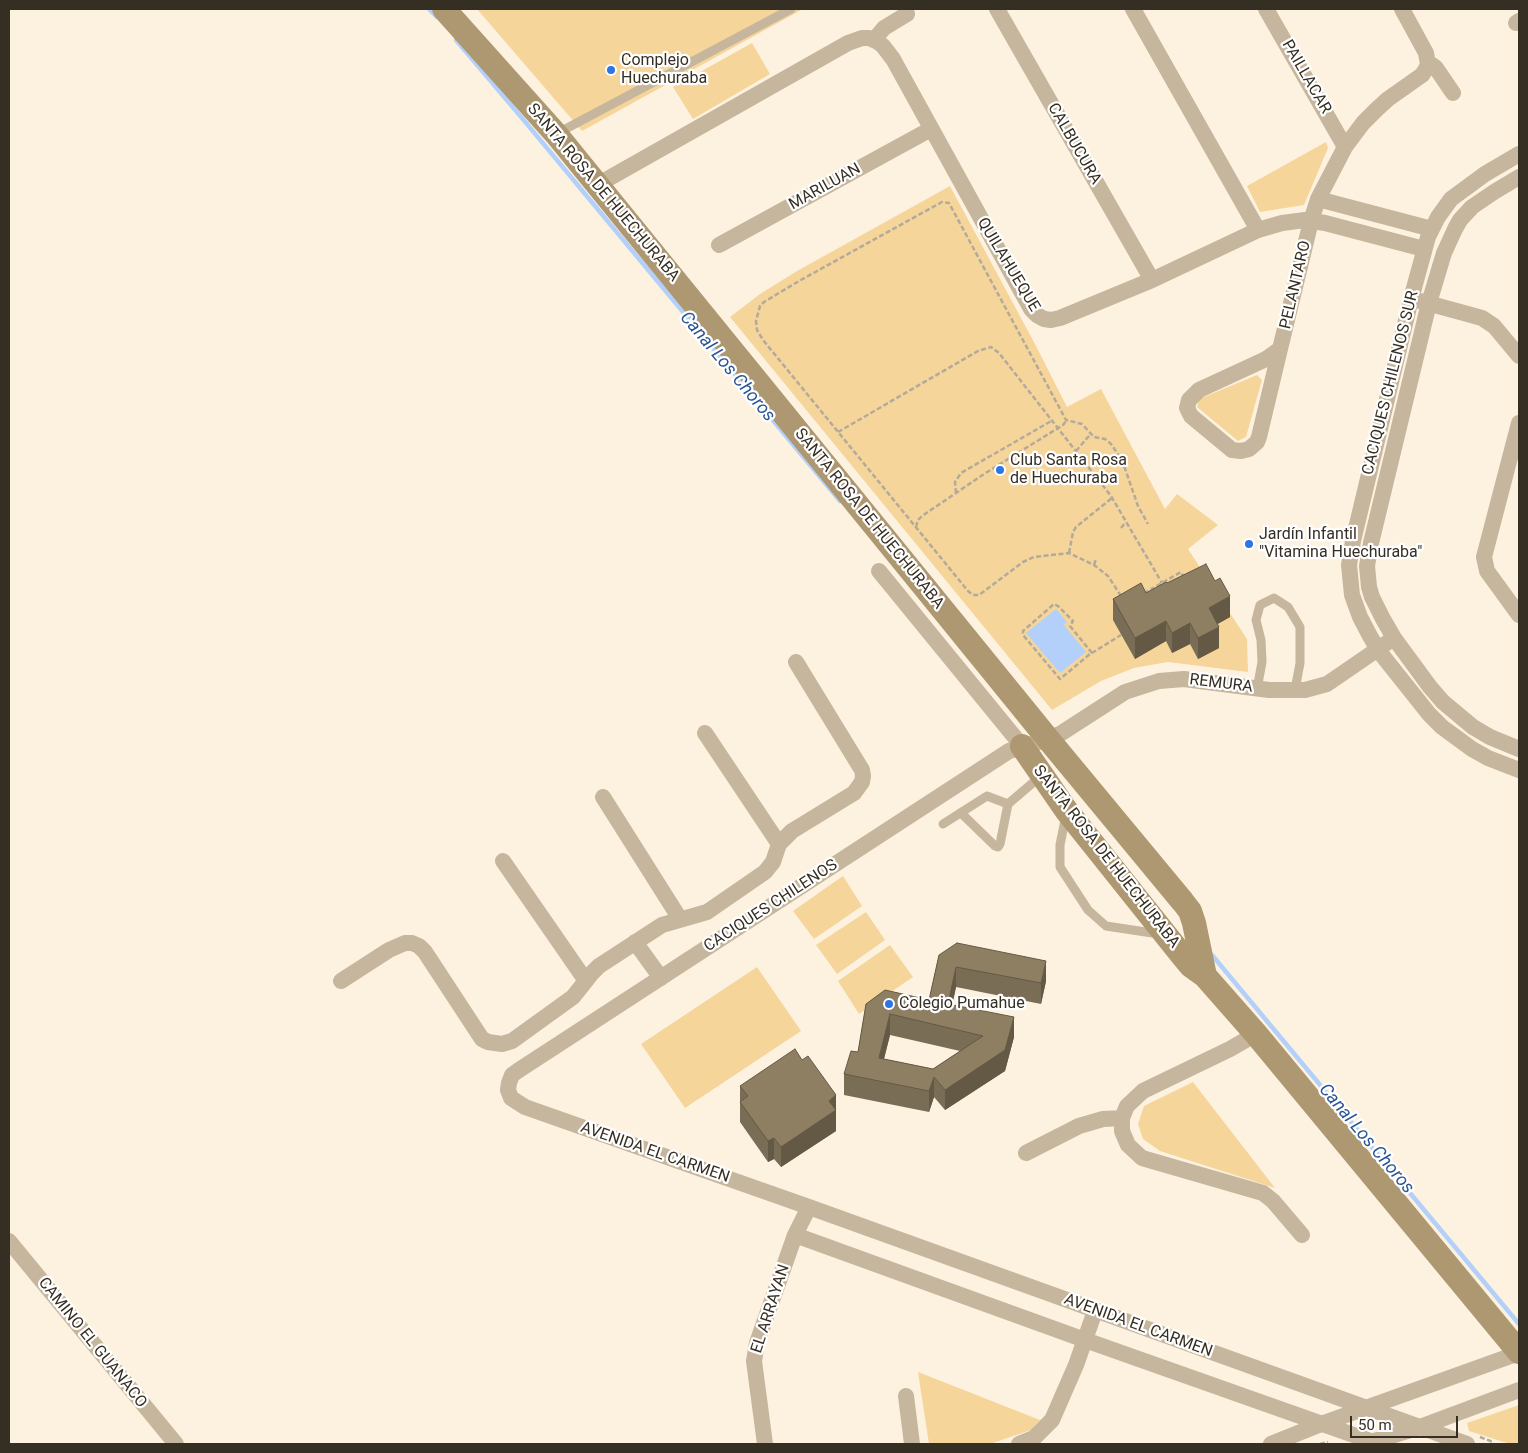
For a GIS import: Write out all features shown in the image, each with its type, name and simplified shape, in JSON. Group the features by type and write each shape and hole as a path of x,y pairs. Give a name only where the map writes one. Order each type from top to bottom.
{"street":[{"name":"SANTA ROSA DE HUECHURABA","path":"444,9 556,134 1183,902 1190,911 1194,923 1205,976"},
{"name":"CALBUCURA","path":"997,9 1152,280"},
{"path":"1133,9 1258,230"},
{"name":"PAILLACAR","path":"1266,9 1345,147"},
{"path":"1311,221 1318,199 1345,147 1363,123 1388,99 1422,75 1428,64 1426,53 1402,9"},
{"path":"597,185 848,43 862,38 874,40 884,28 907,14"},
{"name":"QUILAHUEQUE","path":"874,40 883,46 892,59 1031,309 1040,318 1051,320 1060,318 1152,280 1258,230 1282,223 1311,221 1351,229 1424,249"},
{"path":"1428,64 1436,68 1452,93"},
{"name":"MARILUAN","path":"719,245 931,129"},
{"name":"CACIQUES CHILENOS SUR","path":"1519,154 1456,194 1446,204 1432,229 1424,249 1410,299 1349,565 1352,595 1360,617 1378,650 1429,714 1442,727 1472,749 1496,762 1519,770"},
{"name":"CACIQUES CHILENOS SUR","path":"1519,177 1480,200 1472,207 1460,220 1444,253 1429,303 1367,566 1372,597 1394,638 1443,702 1482,732 1519,749"},
{"path":"1318,199 1432,229"},
{"name":"PELANTARO","path":"1280,349 1266,359 1199,390 1188,400 1187,408 1191,416 1232,450 1245,451 1257,442 1280,349 1311,221"},
{"path":"1410,299 1476,315 1488,321 1519,356"},
{"path":"1519,423 1484,557 1487,572 1519,615"},
{"name":"SANTA ROSA DE HUECHURABA","path":"879,571 1022,746 1066,810 1186,960 1205,976 1256,1034 1519,1352"},
{"name":"REMURA","path":"1048,739 1060,734 1115,697 1159,681 1184,680 1257,689 1295,690 1317,688 1327,684 1394,638"},
{"path":"341,981 390,950 412,943 419,946 425,952 482,1039 502,1044 512,1041 573,997 599,966 635,942 662,925 707,912 765,872 773,862 779,844 792,831 854,792 859,787 863,776 862,770 796,662"},
{"path":"1472,749 1482,732"},
{"path":"705,733 779,844"},
{"name":"CACIQUES CHILENOS","path":"508,1090 512,1075 519,1070 1009,751 1048,739"},
{"path":"603,797 680,919"},
{"path":"503,861 586,981"},
{"path":"1150,916 1163,920 1172,919 1179,913 1183,902"},
{"path":"635,942 661,978"},
{"path":"1256,1034 1230,1049 1143,1091 1127,1106 1122,1118 1122,1131 1128,1145 1142,1158 1263,1193 1273,1200 1302,1235"},
{"name":"AVENIDA EL CARMEN","path":"508,1090 511,1098 525,1107 809,1207 1467,1444"},
{"path":"1026,1153 1079,1126 1103,1118 1122,1118"},
{"path":"796,1235 809,1207"},
{"name":"AVENIDA EL CARMEN","path":"796,1235 1371,1443"},
{"name":"EL ARRAYAN","path":"765,1444 754,1361 757,1344 796,1235"},
{"name":"CAMINO EL GUANACO","path":"9,1241 176,1444"},
{"path":"1019,1444 1034,1438 1052,1420 1095,1311"},
{"path":"1271,1444 1519,1352"},
{"path":"1371,1443 1519,1390"},
{"path":"906,1396 912,1444"}],"lane":[{"path":"556,134 791,9"},
{"path":"1257,689 1262,662 1261,640 1256,620 1260,605 1274,598 1288,607 1300,626 1300,663 1295,690"},
{"path":"961,813 995,846 998,846 1008,804 1042,775"},
{"path":"943,824 987,796 1008,804"},
{"path":"1066,810 1060,845 1060,867 1088,910 1106,926 1166,935"}],"path":[{"path":"1121,597 1108,576 1094,565 1069,553 1034,557 1023,562 979,595 974,595 968,591 757,330 756,320 760,306 799,281 942,202 949,203 1066,420 1082,424 1094,437 1111,444 1122,460 1138,506 1148,524"},
{"path":"838,432 978,351 991,347 999,353 1053,420 1112,498 1162,583"},
{"path":"956,493 955,482 960,473 1053,420"},
{"path":"916,527 918,520 922,516 1063,425 1066,420"},
{"path":"1076,451 1092,435"},
{"path":"1069,553 1073,532 1076,527 1112,498"},
{"path":"1121,528 1126,522"},
{"path":"1094,565 1096,559"},
{"path":"1140,595 1181,572 1185,579"},
{"path":"1153,588 1158,596"},
{"path":"1092,653 1070,626 1073,621 1054,604 1023,631 1023,635 1060,679 1092,653 1121,635"}],"shaded area":[{"name":"Complejo Huechuraba","path":"477,9 803,9 582,131"},
{"path":"752,43 770,74 693,119 673,87"},
{"path":"1326,142 1328,148 1304,205 1260,212 1247,186"},
{"name":"Club Santa Rosa de Huechuraba","path":"950,186 1067,407 1101,389 1165,509 1177,494 1218,525 1188,549 1247,639 1248,672 1168,662 1134,668 1101,681 1052,710 730,317 760,294 797,271"},
{"path":"1257,375 1262,380 1246,437 1238,441 1197,407 1199,399"},
{"path":"843,876 862,906 814,939 793,911"},
{"path":"866,912 885,940 837,974 816,945"},
{"path":"890,945 913,977 859,1014 838,981"},
{"path":"757,967 801,1031 685,1108 641,1044"},
{"path":"1193,1082 1275,1188 1160,1151 1143,1139 1138,1124 1144,1106"},
{"path":"918,1372 1040,1420 1031,1430 990,1444 929,1444"},
{"path":"1519,1405 1519,1444 1510,1444 1469,1431 1467,1423"}],"water":[{"path":"1056,609 1067,622 1064,625 1086,652 1060,673 1026,633"}],"building":[{"path":"1206,564 1215,581 1220,578 1230,596 1209,608 1219,627 1198,638 1190,623 1172,633 1166,621 1135,638 1113,599 1141,583 1146,593"},
{"path":"957,943 1046,961 1041,983 956,967 948,1004 1014,1017 1005,1050 945,1090 934,1077 929,1091 844,1074 851,1051 858,1052 866,1004 885,990 929,1000 939,955","holes":["890,1014 983,1036 933,1069 879,1058"]},
{"path":"795,1049 802,1060 808,1056 836,1095 829,1101 836,1110 781,1147 774,1138 768,1141 740,1102 748,1096 740,1086"}],"waterway":[{"name":"Canal Los Choros","path":"429,9 437,17"},
{"name":"Canal Los Choros","path":"456,40 840,501"},
{"name":"Canal Los Choros","path":"1212,955 1519,1324"}],"place":[{"name":"Complejo Huechuraba","path":"611,70"},
{"name":"Club Santa Rosa de Huechuraba","path":"1000,470"},
{"name":"Jardín Infantil \"Vitamina Huechuraba\"","path":"1249,544"},
{"name":"Colegio Pumahue","path":"889,1004"}]}
